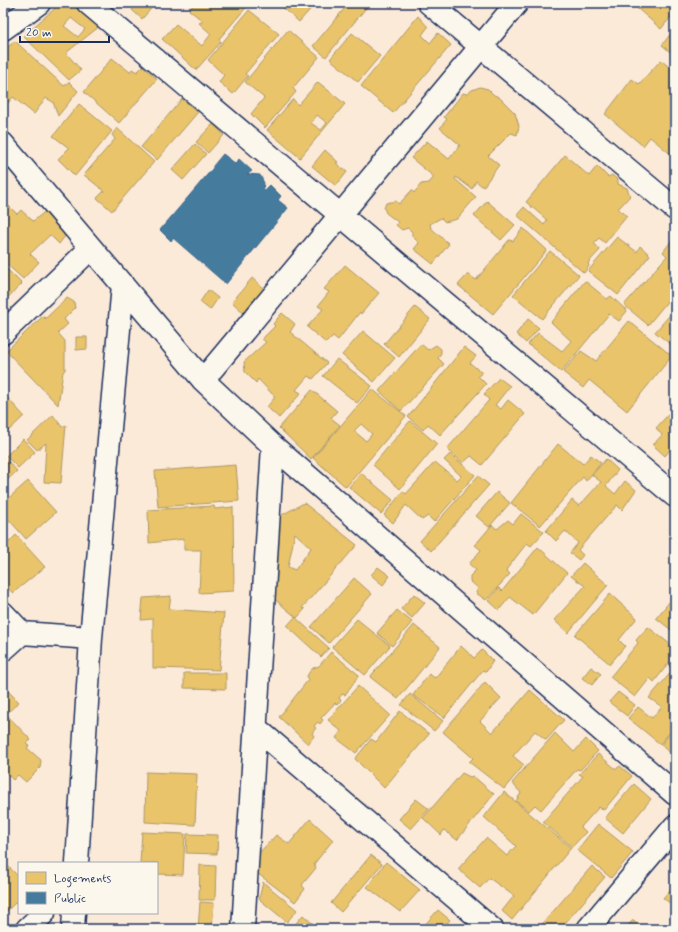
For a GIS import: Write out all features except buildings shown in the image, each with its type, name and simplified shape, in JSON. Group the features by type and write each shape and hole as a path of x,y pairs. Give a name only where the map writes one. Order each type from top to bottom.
{"street":[{"path":"3,29 39,3"},
{"path":"88,3 675,496"},
{"path":"429,3 675,209"},
{"path":"203,380 517,3"},
{"path":"3,144 203,380 273,446 675,794"},
{"path":"3,333 91,248"},
{"path":"76,862 91,638 123,285"},
{"path":"243,929 273,446"},
{"path":"3,613 22,633 91,638"},
{"path":"3,650 22,633"},
{"path":"256,728 492,929"},
{"path":"588,929 675,826"},
{"path":"28,929 43,914"},
{"path":"73,929 74,914"}]}
